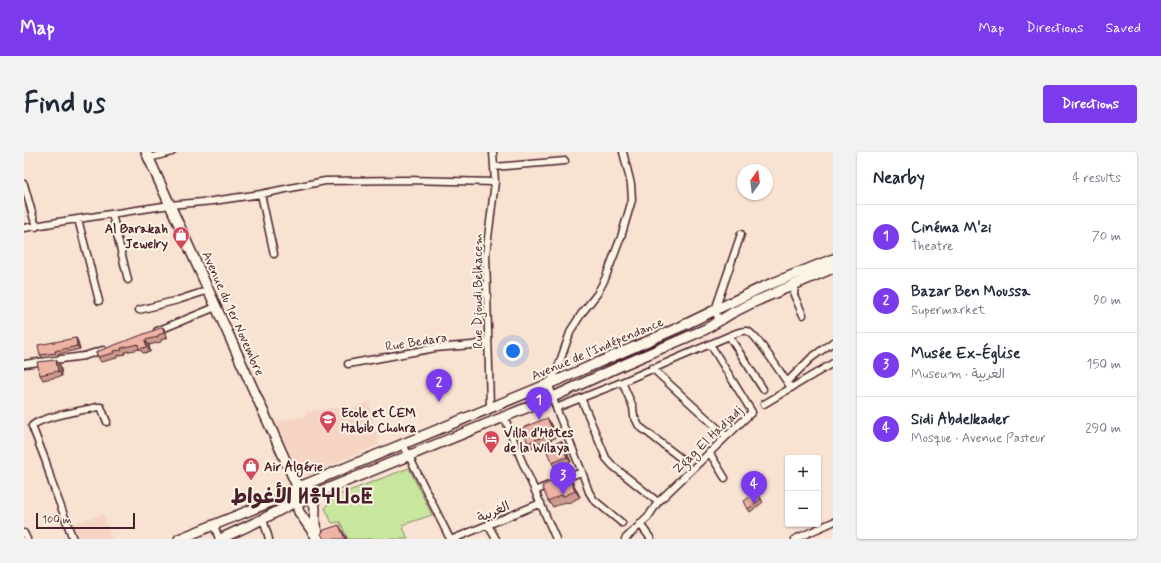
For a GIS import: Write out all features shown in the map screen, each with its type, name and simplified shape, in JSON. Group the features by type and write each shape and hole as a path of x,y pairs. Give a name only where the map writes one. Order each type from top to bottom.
{"main road":[{"name":"Avenue du 1er Novembre","path":"148,155 298,487"},
{"name":"Avenue de l'Indépendance","path":"179,539 283,497 298,487 549,384 680,327 763,287 833,259"},
{"name":"Avenue de l'Indépendance","path":"310,497 392,464 408,455 553,397 706,329 754,302 833,268"},
{"path":"317,539 299,512 298,501 294,497 298,487 310,491 310,497 314,501 315,524 320,539"},
{"path":"219,539 298,501 306,501 310,497"}],"street":[{"path":"148,155 172,152"},
{"name":"Rue Djoudi Belkacem","path":"490,407 486,254 495,182 492,152"},
{"path":"622,523 594,500 589,492 556,408 549,384 558,367 571,330 597,294 605,279 621,236 632,200 631,184 623,152"},
{"path":"494,167 565,161"},
{"path":"24,228 170,204 213,201 261,194 335,180 495,182"},
{"path":"24,184 36,226"},
{"path":"261,194 274,254"},
{"path":"112,214 128,280"},
{"path":"78,219 99,300"},
{"path":"719,321 714,310 741,234"},
{"path":"795,284 794,295 803,315"},
{"path":"139,310 209,290"},
{"path":"154,332 216,307"},
{"path":"556,408 622,382 742,331 750,332 758,340 791,388"},
{"path":"729,336 763,389"},
{"name":"Rue Bedara","path":"348,364 435,348 488,342"},
{"path":"786,382 811,358 833,342"},
{"name":"Zgag El Hadjadj","path":"625,539 648,517 658,502 752,412 710,344"},
{"path":"24,364 84,356 110,348"},
{"path":"764,404 833,363"},
{"path":"652,368 726,436"},
{"path":"622,382 633,407 634,416 639,426 683,460"},
{"path":"581,398 606,458 613,466 658,502"},
{"path":"73,539 32,426 34,423 49,418 98,407 101,408 107,422"},
{"path":"504,416 520,459 556,539"},
{"path":"402,444 450,539"},
{"path":"709,452 725,478"},
{"path":"535,491 582,472"},
{"name":"الغربية","path":"453,539 541,503"},
{"path":"263,519 269,539"},
{"path":"794,539 833,522"},
{"path":"640,524 651,539"},
{"path":"214,525 219,539"},
{"path":"488,525 496,539"},
{"path":"24,533 27,539"}],"shaded area":[{"name":"Ecole et CEM Habib Chohra","path":"369,402 379,444 304,477 273,424 283,420 305,417 306,412 344,406 353,408"},
{"path":"103,514 112,539 72,539 67,525"}],"green space":[{"path":"409,468 432,515 402,525 408,539 348,539 340,522 332,523 325,508 333,497"}],"building":[{"path":"163,327 164,333 158,335 158,337 145,340 147,347 139,349 138,344 121,348 122,350 113,351 114,353 98,357 96,352"},
{"path":"76,338 77,346 55,351 56,353 40,355 38,345"},
{"path":"56,360 58,371 40,375 37,362"},
{"path":"547,418 554,432 528,443 522,428"},
{"path":"561,441 567,457 552,463 545,447"},
{"path":"568,474 575,491 548,501 542,486 555,480 556,478"},
{"path":"757,492 761,499 748,509 744,501"},
{"path":"339,525 345,539 324,539 321,534 324,530"}],"place":[{"name":"Al Barakah Jewelry","path":"181,250"},
{"name":"Bazar Ben Moussa","path":"439,402"},
{"name":"Cinéma M'zi","path":"539,420"},
{"name":"Ecole et CEM Habib Chohra","path":"328,434"},
{"name":"Villa d'Hôtes de la Wilaya","path":"491,454"},
{"name":"Air Algérie","path":"251,481"},
{"name":"Musée Ex-Église","path":"563,495"},
{"name":"Sidi Abdelkader","path":"754,504"}],"district":[{"name":"الأغواط ⵍⴻⵖⵡⴰⵟ","path":"302,496"}]}
